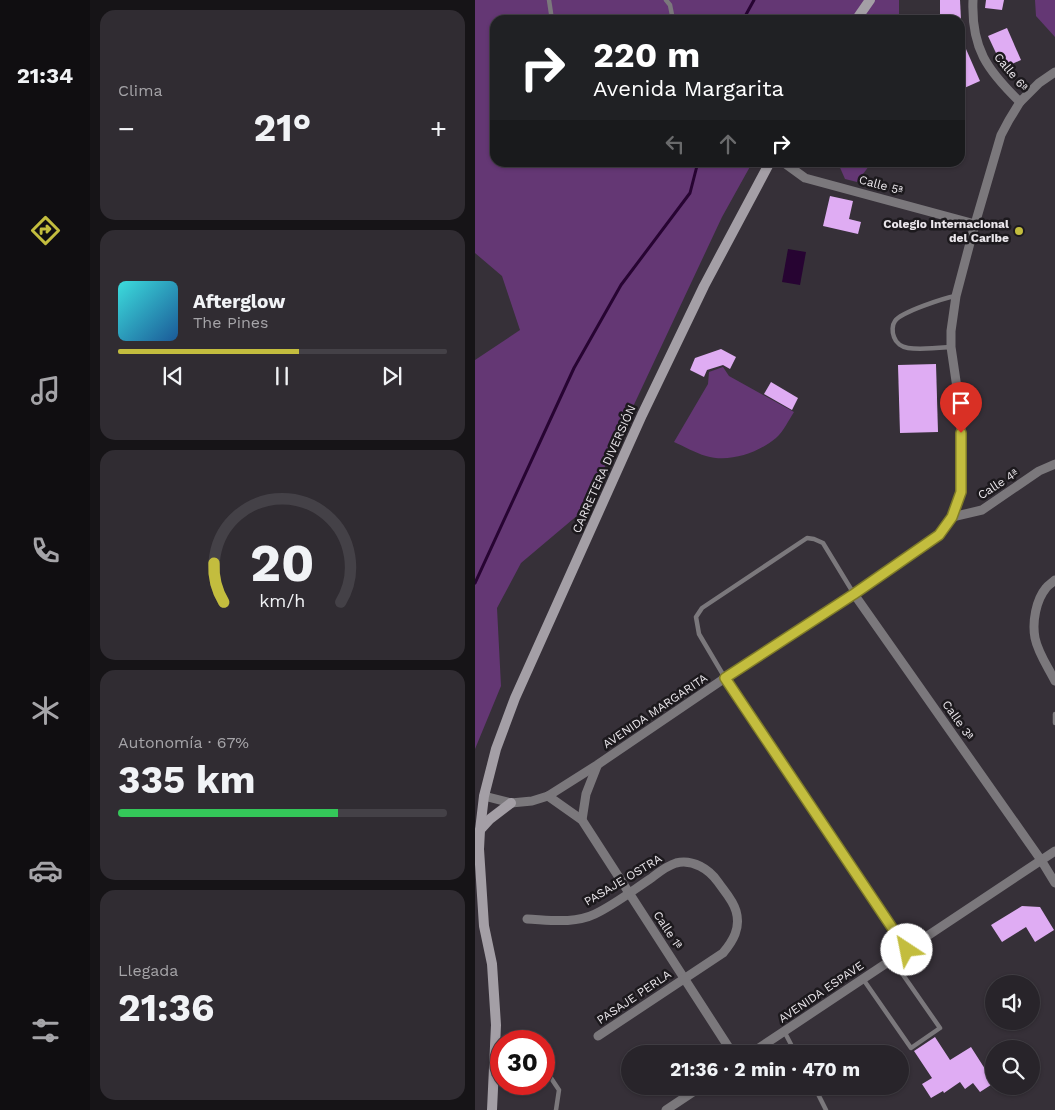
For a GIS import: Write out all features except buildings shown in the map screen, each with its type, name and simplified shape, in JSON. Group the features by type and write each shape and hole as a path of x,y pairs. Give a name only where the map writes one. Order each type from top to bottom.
{"main road":[{"path":"859,15 869,0"},
{"name":"CARRETERA DIVERSIÓN","path":"484,926 477,852 480,830 480,795 515,698 641,415 704,286 767,167"},
{"path":"480,830 490,819 511,803"},
{"path":"475,908 484,926 492,964 496,1030"},
{"path":"492,1110 494,1095"}],"street":[{"name":"Calle 6ª","path":"973,0 974,33 980,53 990,70 1020,102"},
{"name":"AVENIDA MARGARITA","path":"480,795 511,803 533,801 548,796 854,594 939,535 952,517 961,492 961,415 951,347 951,331 956,296 1001,136 1020,102 1039,83 1055,72"},
{"name":"Calle 5ª","path":"790,167 805,178 975,224"},
{"name":"Calle 4ª","path":"952,517 982,510 1039,471 1055,464"},
{"path":"1055,580 1046,588 1039,599 1034,622 1035,637 1039,650 1055,681"},
{"name":"Calle 3ª","path":"854,594 1041,860 1055,883"},
{"path":"725,678 907,950"},
{"path":"548,796 582,820 586,794 597,765"},
{"name":"Calle 1ª","path":"582,820 727,1045"},
{"name":"AVENIDA ESPAVE","path":"763,1045 1055,851"},
{"name":"PASAJE OSTRA","path":"527,920 568,921 581,919 595,914 665,868 676,863 687,862 697,864 707,869 715,877 734,905 737,915 737,926 735,936 723,953 685,978"},
{"name":"PASAJE PERLA","path":"598,1036 685,978"},
{"path":"666,1110 688,1095"}],"lane":[{"path":"549,0 551,15"},
{"path":"666,0 670,5 672,15"},
{"path":"951,347 909,348 903,346 894,339 893,327 901,316 943,299 956,296"},
{"path":"725,678 699,634 696,617 702,608 807,538 823,543 854,594"},
{"path":"1055,714 1055,723"},
{"path":"863,979 911,1048 940,1028 892,959"},
{"path":"784,1031 791,1045"},
{"path":"555,1084 559,1090 556,1110"},
{"path":"818,1095 826,1110"}],"shaded area":[{"path":"475,0 899,0 899,15 490,15 490,167 750,167 722,217 585,509 521,563 497,608 501,686 475,749 475,360 520,330 502,276 475,253"},
{"path":"1035,0 1055,0 1055,37 1036,16"},
{"path":"840,167 868,167 857,182 845,179"},
{"path":"788,249 806,252 800,285 782,282"},
{"path":"723,367 729,376 794,412 776,438 761,448 734,457 715,458 702,455 674,442 708,384 709,372"}],"waterway":[{"path":"746,15 754,0"},
{"path":"475,583 574,368 621,285 690,193 697,167"}],"place":[{"name":"Colegio Internacional del Caribe","path":"1019,231"}],"route":[{"path":"907,950 725,678 854,594 939,535 952,517 961,492 961,433"}]}
